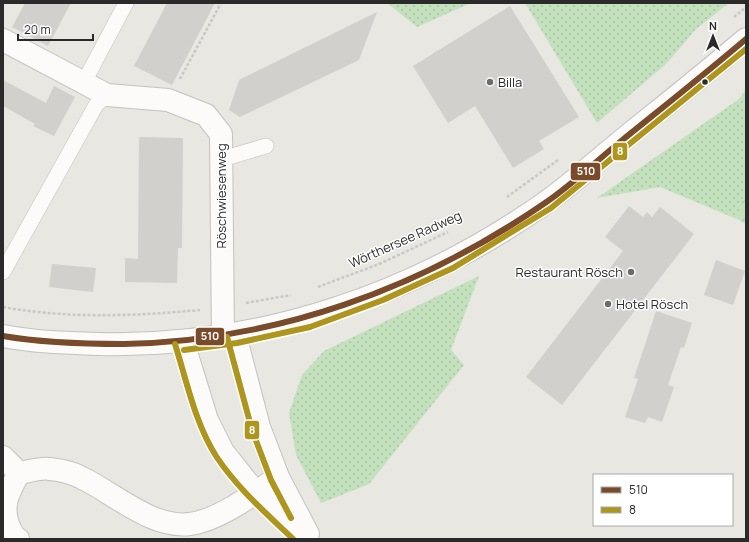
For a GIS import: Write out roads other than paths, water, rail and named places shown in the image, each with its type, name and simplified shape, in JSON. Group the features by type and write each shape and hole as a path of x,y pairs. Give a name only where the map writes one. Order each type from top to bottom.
{"street":[{"path":"3,336 70,344 125,345 183,342 229,336 306,319 380,293 449,261 546,202 746,39"},
{"name":"Röschwiesenweg","path":"3,40 106,95 168,100 206,115 221,134 221,308 259,427 278,477 311,539"},
{"path":"183,342 207,420 222,452 256,493 305,539"},
{"path":"3,457 19,473"},
{"path":"19,473 48,468 81,477 139,511 167,523 189,524 211,518 256,493 278,477"},
{"path":"18,539 14,537 4,519 4,500 19,473"}],"lane":[{"path":"84,82 126,3"},
{"path":"3,272 96,105 106,95"},
{"path":"222,159 266,146"}],"place":[{"name":"Billa","path":"490,82"},
{"name":"Restaurant Rösch","path":"631,272"},
{"name":"Hotel Rösch","path":"608,304"}]}
